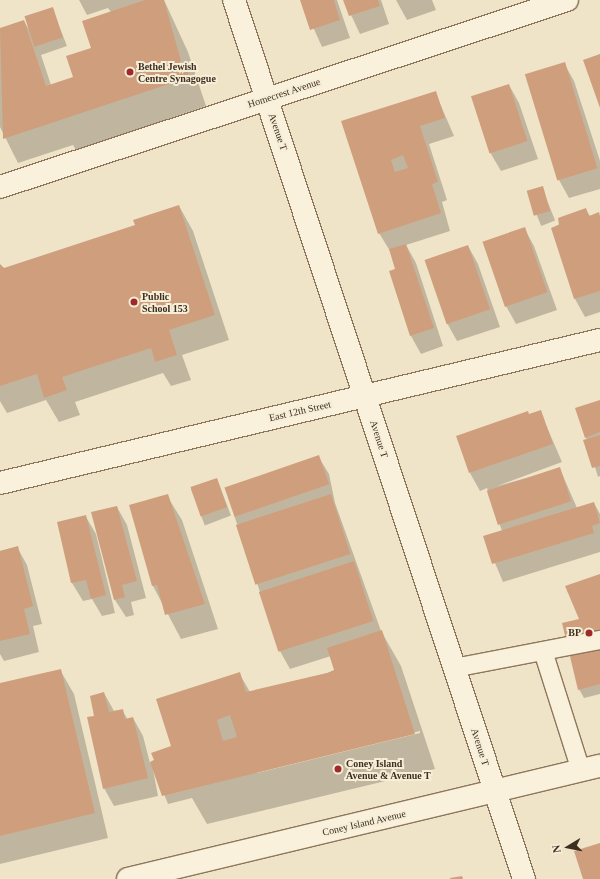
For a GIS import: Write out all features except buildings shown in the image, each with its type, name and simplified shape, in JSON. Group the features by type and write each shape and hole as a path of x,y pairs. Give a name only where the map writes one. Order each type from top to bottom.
{"street":[{"name":"Avenue T","path":"234,0 524,879"},
{"name":"Homecrest Avenue","path":"0,187 567,0"},
{"name":"East 12th Street","path":"0,483 600,340"},
{"name":"Coney Island Avenue","path":"128,879 591,769"}],"lane":[{"path":"454,668 600,640"},
{"path":"544,651 591,769"}],"place":[{"name":"Bethel Jewish Centre Synagogue","path":"130,72"},
{"name":"Public School 153","path":"134,302"},
{"name":"BP","path":"589,633"},
{"name":"Coney Island Avenue & Avenue T","path":"338,769"}]}
